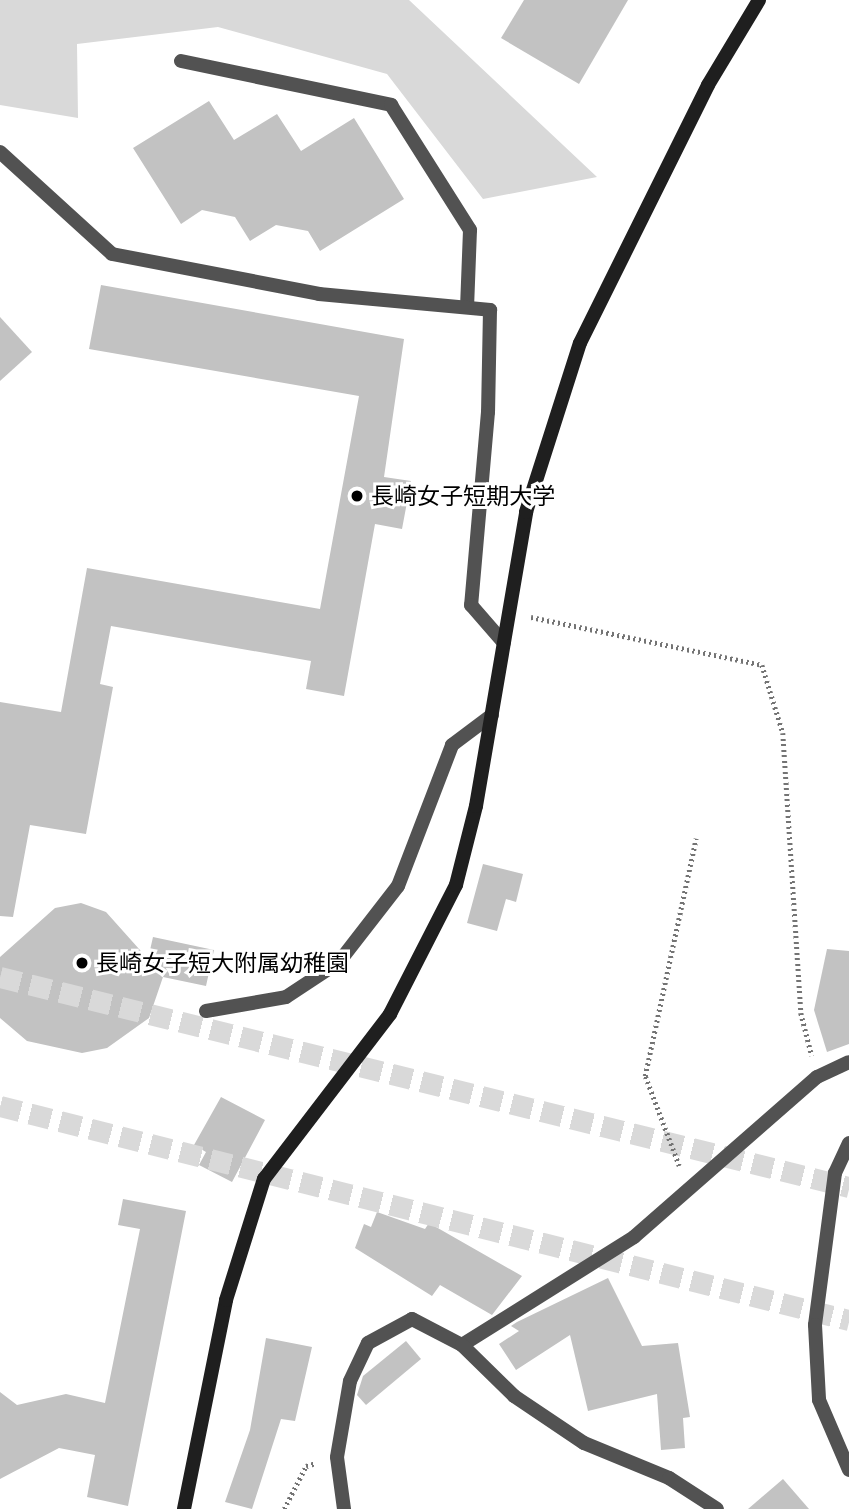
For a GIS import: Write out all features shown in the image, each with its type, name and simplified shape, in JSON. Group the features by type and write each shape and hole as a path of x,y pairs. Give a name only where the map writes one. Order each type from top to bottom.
{"street":[{"path":"184,1509 226,1300 264,1180 390,1014 456,885 492,715 526,512 580,343 701,97 759,0"},
{"path":"181,61 391,104 470,230 467,307"},
{"path":"0,152 112,254 318,294 490,310 488,412 471,605 504,643"},
{"path":"206,1011 286,997 339,962 398,886 452,745 492,715"},
{"path":"462,1345 634,1237 817,1077 849,1062"},
{"path":"849,1143 835,1173 815,1371 833,1443 849,1470"},
{"path":"344,1509 337,1457 349,1381 368,1343 386,1328 412,1319 462,1345 514,1396 584,1443 670,1478 717,1509"}],"path":[{"path":"510,612 762,665 783,733 801,1013 817,1077"},
{"path":"673,1175 680,1164 645,1076 696,838"},
{"path":"284,1509 306,1466 337,1457"}],"shaded area":[{"path":"0,0 409,0 597,177 483,199 387,74 218,27 77,44 78,118 0,105"}],"building":[{"path":"524,0 628,0 579,84 501,38"},
{"path":"209,101 234,140 277,114 301,151 354,118 404,199 320,251 308,231 276,225 250,241 235,217 202,210 181,224 133,148"},
{"path":"101,285 404,339 384,477 411,481 402,529 375,524 344,696 306,689 311,661 111,626 100,684 113,687 86,834 30,825 13,917 0,916 0,702 61,712 87,568 320,609 359,396 89,349"},
{"path":"0,317 32,352 0,381"},
{"path":"483,864 523,874 516,902 506,899 497,931 467,923"},
{"path":"81,903 106,912 148,959 153,937 214,950 206,986 163,977 149,1018 107,1048 82,1053 27,1041 0,1018 0,957 55,908"},
{"path":"827,949 849,951 849,1044 827,1052 814,1010"},
{"path":"221,1097 265,1120 232,1182 199,1165 206,1152 194,1145"},
{"path":"123,1199 186,1211 128,1506 87,1497 95,1455 59,1448 0,1479 0,1392 17,1405 66,1394 105,1403 140,1229 118,1225"},
{"path":"377,1212 425,1229 429,1223 522,1276 492,1315 440,1285 432,1296 355,1248 364,1224 371,1227"},
{"path":"608,1278 642,1346 678,1343 690,1417 683,1418 685,1448 661,1450 657,1394 588,1411 570,1335 516,1370 499,1344 519,1331 511,1326 517,1322"},
{"path":"266,1338 312,1347 295,1421 281,1419 252,1509 225,1502 250,1430"},
{"path":"406,1341 421,1359 366,1405 357,1395 363,1376"},
{"path":"783,1479 809,1509 748,1509"}],"tunnel":[{"path":"0,977 849,1187"},
{"path":"0,1106 849,1320"}],"place":[{"name":"長崎女子短期大学","path":"357,496"},
{"name":"長崎女子短大附属幼稚園","path":"82,963"}]}
